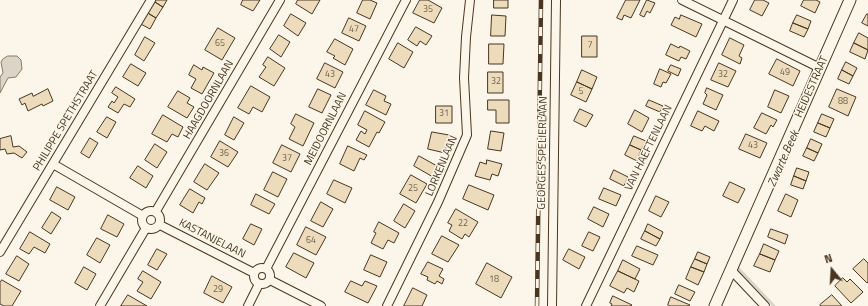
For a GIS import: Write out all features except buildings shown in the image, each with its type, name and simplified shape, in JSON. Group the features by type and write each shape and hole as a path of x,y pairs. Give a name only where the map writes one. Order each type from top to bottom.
{"street":[{"name":"PHILIPPE SPETHSTRAAT","path":"0,252 151,0"},
{"name":"HAAGDOORNLAAN","path":"156,211 280,0"},
{"name":"MEIDOORNLAAN","path":"266,269 406,0"},
{"name":"LORKENLAAN","path":"387,306 438,202 467,135 464,78 470,0"},
{"name":"GEORGES SPELIERLAAN","path":"552,306 556,0"},
{"path":"682,0 724,19 820,68"},
{"name":"VAN HAEFTENLAAN","path":"586,306 732,0"},
{"name":"HEIDESTRAAT","path":"715,306 850,0"},
{"path":"53,164 143,216"},
{"path":"149,211 156,211 161,217 160,224 155,229 146,228 142,223 143,216 149,211"},
{"name":"KASTANJELAAN","path":"160,224 254,273"},
{"path":"100,306 146,228"},
{"path":"259,268 266,269 270,274 270,280 264,284 259,284 254,280 254,273 259,268"},
{"path":"731,270 765,306"},
{"path":"270,280 321,306"},
{"path":"248,306 259,284"}],"shaded area":[{"path":"8,56 17,56 21,60 22,69 16,77 8,78 0,93 0,77 3,73 1,62"}],"waterway":[{"name":"Zwarte Beek","path":"736,266 774,306"}],"railway":[{"path":"537,306 541,0"}]}
